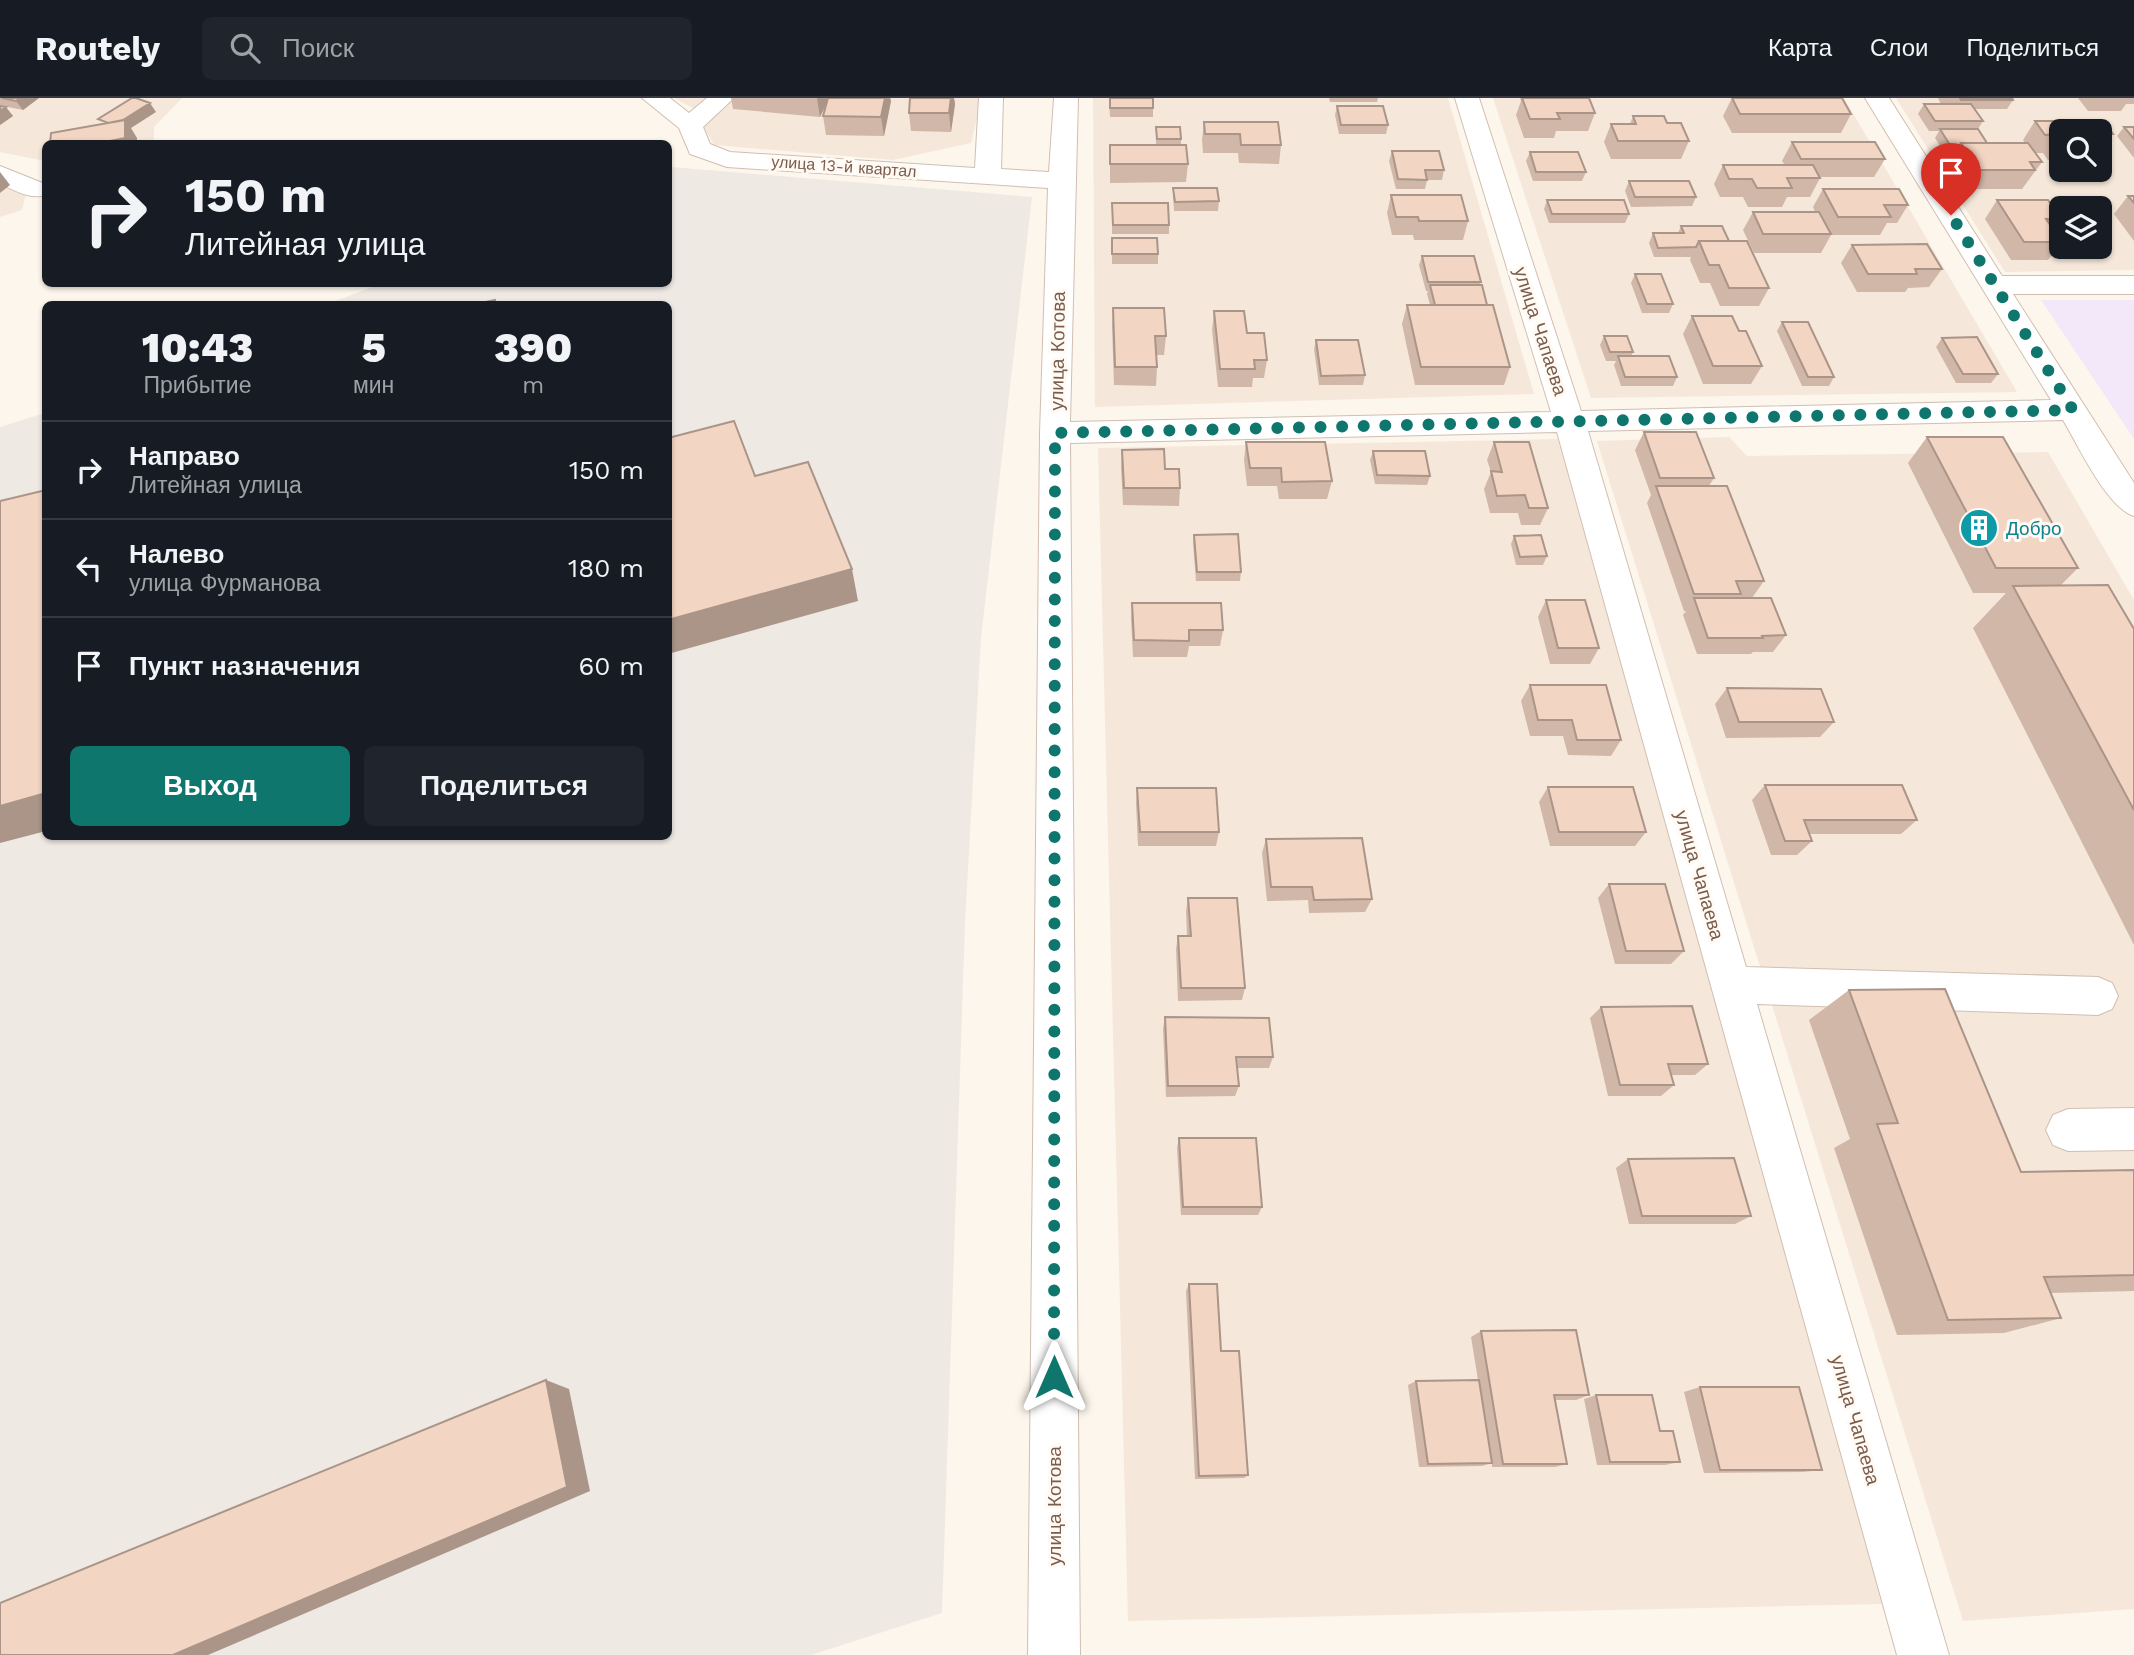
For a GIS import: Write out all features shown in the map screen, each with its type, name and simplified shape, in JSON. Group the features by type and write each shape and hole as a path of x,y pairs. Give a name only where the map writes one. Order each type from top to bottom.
{"street":[{"name":"улица 13-й квартал","path":"654,98 690,125 699,149 727,159 1061,181"},
{"path":"690,125 722,98"},
{"path":"988,175 991,98"},
{"name":"улица Котова","path":"1054,1655 1055,433 1061,181 1066,98"},
{"name":"улица Чапаева","path":"1467,98 1570,424 1923,1655"},
{"path":"1877,98 2121,489 2134,505"},
{"path":"0,174 36,190"},
{"path":"1995,285 2134,285"},
{"path":"1055,433 1570,424 2073,410"},
{"path":"1732,985 2098,996"},
{"path":"2068,1130 2134,1129"}],"shaded area":[{"path":"0,98 182,98 154,127 154,140 42,140 42,160 0,152"},
{"path":"674,98 982,98 971,143 893,160 714,145 693,108"},
{"path":"1093,98 1448,98 1534,394 1095,407"},
{"path":"1493,98 1844,98 2017,392 1591,398"},
{"path":"1896,98 2134,98 2134,270 2005,272"},
{"path":"672,167 1032,197 981,638 965,923 942,1613 811,1655 0,1655 0,427 42,414 42,840 672,840 672,301 336,301 372,287 672,287"},
{"path":"0,180 26,193 22,210 0,217"},
{"path":"2041,300 2134,300 2134,439"},
{"path":"1729,437 1747,456 2048,452 2134,600 2134,1609 1963,1621 1597,441"},
{"path":"1558,439 1883,1604 1128,1621 1098,448"}],"building":[{"path":"132,98 150,103 123,120 108,123 98,119"},
{"path":"828,98 885,98 881,117 823,116"},
{"path":"910,98 951,98 949,113 909,113"},
{"path":"1110,98 1153,98 1153,108 1110,108"},
{"path":"1522,98 1589,98 1595,113 1557,113 1560,119 1530,119"},
{"path":"1732,98 1842,98 1851,114 1740,114"},
{"path":"1960,98 2012,98 2013,100 1961,100"},
{"path":"1924,104 1971,104 1983,121 1935,121"},
{"path":"1337,106 1383,106 1388,125 1341,125"},
{"path":"1633,116 1664,116 1667,123 1681,123 1689,141 1618,141 1611,124 1636,124"},
{"path":"125,120 125,138 115,140 50,140 51,133"},
{"path":"2035,121 2049,121 2049,135 2045,135"},
{"path":"1204,122 1278,122 1281,145 1241,145 1240,134 1205,134"},
{"path":"1156,127 1180,127 1181,139 1157,139"},
{"path":"2124,127 2134,127 2134,139"},
{"path":"1940,129 1978,129 1987,143 1961,143 1957,150 1953,150"},
{"path":"1792,142 1875,142 1885,159 1801,159"},
{"path":"1961,143 2028,143 2042,162 2030,162 2035,170 1979,170"},
{"path":"1110,145 1186,145 1188,164 1110,164"},
{"path":"1392,151 1439,151 1444,170 1425,170 1427,180 1398,179"},
{"path":"1530,152 1578,152 1586,172 1536,172"},
{"path":"1723,165 1813,165 1820,178 1787,178 1792,188 1757,188 1752,179 1729,179"},
{"path":"1629,181 1689,181 1696,197 1635,197"},
{"path":"1173,188 1217,188 1219,201 1175,202"},
{"path":"1823,189 1899,189 1908,205 1884,205 1891,217 1838,217"},
{"path":"1391,195 1461,195 1468,221 1419,221 1418,217 1396,217"},
{"path":"1547,200 1624,200 1629,214 1552,214"},
{"path":"1997,200 2049,201 2049,219 2046,219 2049,223 2049,242 2024,242"},
{"path":"1112,203 1168,203 1169,225 1113,225"},
{"path":"1753,212 1819,212 1831,234 1763,234"},
{"path":"1681,226 1722,226 1729,241 1699,241 1696,247 1658,248 1653,233 1684,233"},
{"path":"1112,238 1157,238 1158,254 1112,254"},
{"path":"1699,241 1747,241 1769,288 1729,288 1719,265 1709,265"},
{"path":"1927,244 1942,269 1915,269 1917,274 1868,274 1852,245"},
{"path":"1422,256 1474,256 1481,282 1428,282"},
{"path":"1635,274 1661,274 1673,304 1647,304"},
{"path":"1430,285 1482,285 1487,305 1435,305"},
{"path":"1407,305 1493,305 1510,367 1421,367"},
{"path":"1113,308 1164,308 1166,336 1155,336 1157,367 1115,367"},
{"path":"1214,311 1244,311 1247,333 1264,333 1267,360 1254,360 1255,369 1220,369"},
{"path":"1692,316 1732,316 1739,331 1746,331 1762,366 1713,366"},
{"path":"1782,322 1808,322 1834,377 1808,377"},
{"path":"1604,336 1627,336 1633,352 1610,352"},
{"path":"1977,337 1998,374 1963,374 1942,338"},
{"path":"1316,340 1358,340 1365,375 1321,376"},
{"path":"1618,356 1669,356 1677,377 1625,377"},
{"path":"734,421 755,476 808,462 852,569 672,619 672,437"},
{"path":"1644,432 1696,432 1714,478 1660,478"},
{"path":"1927,437 2003,437 2078,568 1996,568"},
{"path":"1246,442 1325,442 1332,481 1282,482 1281,468 1250,468"},
{"path":"1494,442 1529,442 1548,508 1529,508 1525,495 1497,496 1491,471 1502,472"},
{"path":"1164,449 1165,469 1179,469 1180,488 1124,488 1122,450"},
{"path":"1373,451 1425,451 1430,476 1377,475"},
{"path":"1656,486 1727,486 1764,581 1736,581 1741,594 1694,594"},
{"path":"42,491 42,794 0,806 0,501"},
{"path":"1238,534 1241,572 1197,572 1194,535"},
{"path":"1541,535 1547,556 1520,557 1514,536"},
{"path":"2108,585 2134,629 2134,810 2013,586"},
{"path":"1694,598 1771,598 1786,635 1762,636 1763,638 1708,638"},
{"path":"1546,600 1585,600 1599,648 1558,648"},
{"path":"1132,603 1221,603 1223,630 1189,630 1189,641 1134,640"},
{"path":"1530,685 1606,685 1621,740 1577,740 1572,720 1538,720"},
{"path":"1727,688 1821,689 1834,722 1739,722"},
{"path":"1765,785 1902,785 1917,820 1804,820 1812,841 1785,841"},
{"path":"1548,787 1633,787 1646,832 1559,832"},
{"path":"1137,788 1216,788 1219,832 1140,832"},
{"path":"1362,838 1372,899 1314,900 1312,887 1271,887 1266,839"},
{"path":"1609,884 1665,884 1684,951 1626,951"},
{"path":"1188,898 1237,898 1245,988 1181,988 1178,936 1191,936"},
{"path":"1945,989 2021,1172 2134,1170 2134,1275 2044,1277 2061,1318 1948,1320 1877,1124 1898,1123 1849,990"},
{"path":"1692,1006 1708,1064 1668,1064 1674,1085 1620,1085 1601,1007"},
{"path":"1165,1017 1269,1018 1273,1057 1236,1057 1239,1086 1168,1086"},
{"path":"1179,1138 1256,1138 1262,1207 1183,1207"},
{"path":"1734,1158 1751,1216 1642,1216 1628,1159"},
{"path":"1189,1284 1217,1284 1221,1351 1239,1351 1248,1475 1199,1476"},
{"path":"1576,1330 1589,1395 1554,1395 1567,1464 1503,1464 1481,1331"},
{"path":"546,1380 567,1487 173,1655 0,1655 0,1603"},
{"path":"1479,1380 1492,1463 1428,1464 1416,1381"},
{"path":"1700,1387 1799,1387 1822,1470 1720,1470"},
{"path":"1596,1395 1652,1395 1660,1431 1673,1431 1680,1462 1610,1462"}],"place":[{"name":"Добро","path":"1979,528"}],"route":[{"path":"1054,1377 1055,433 1570,424 2073,410 1951,215"}]}
